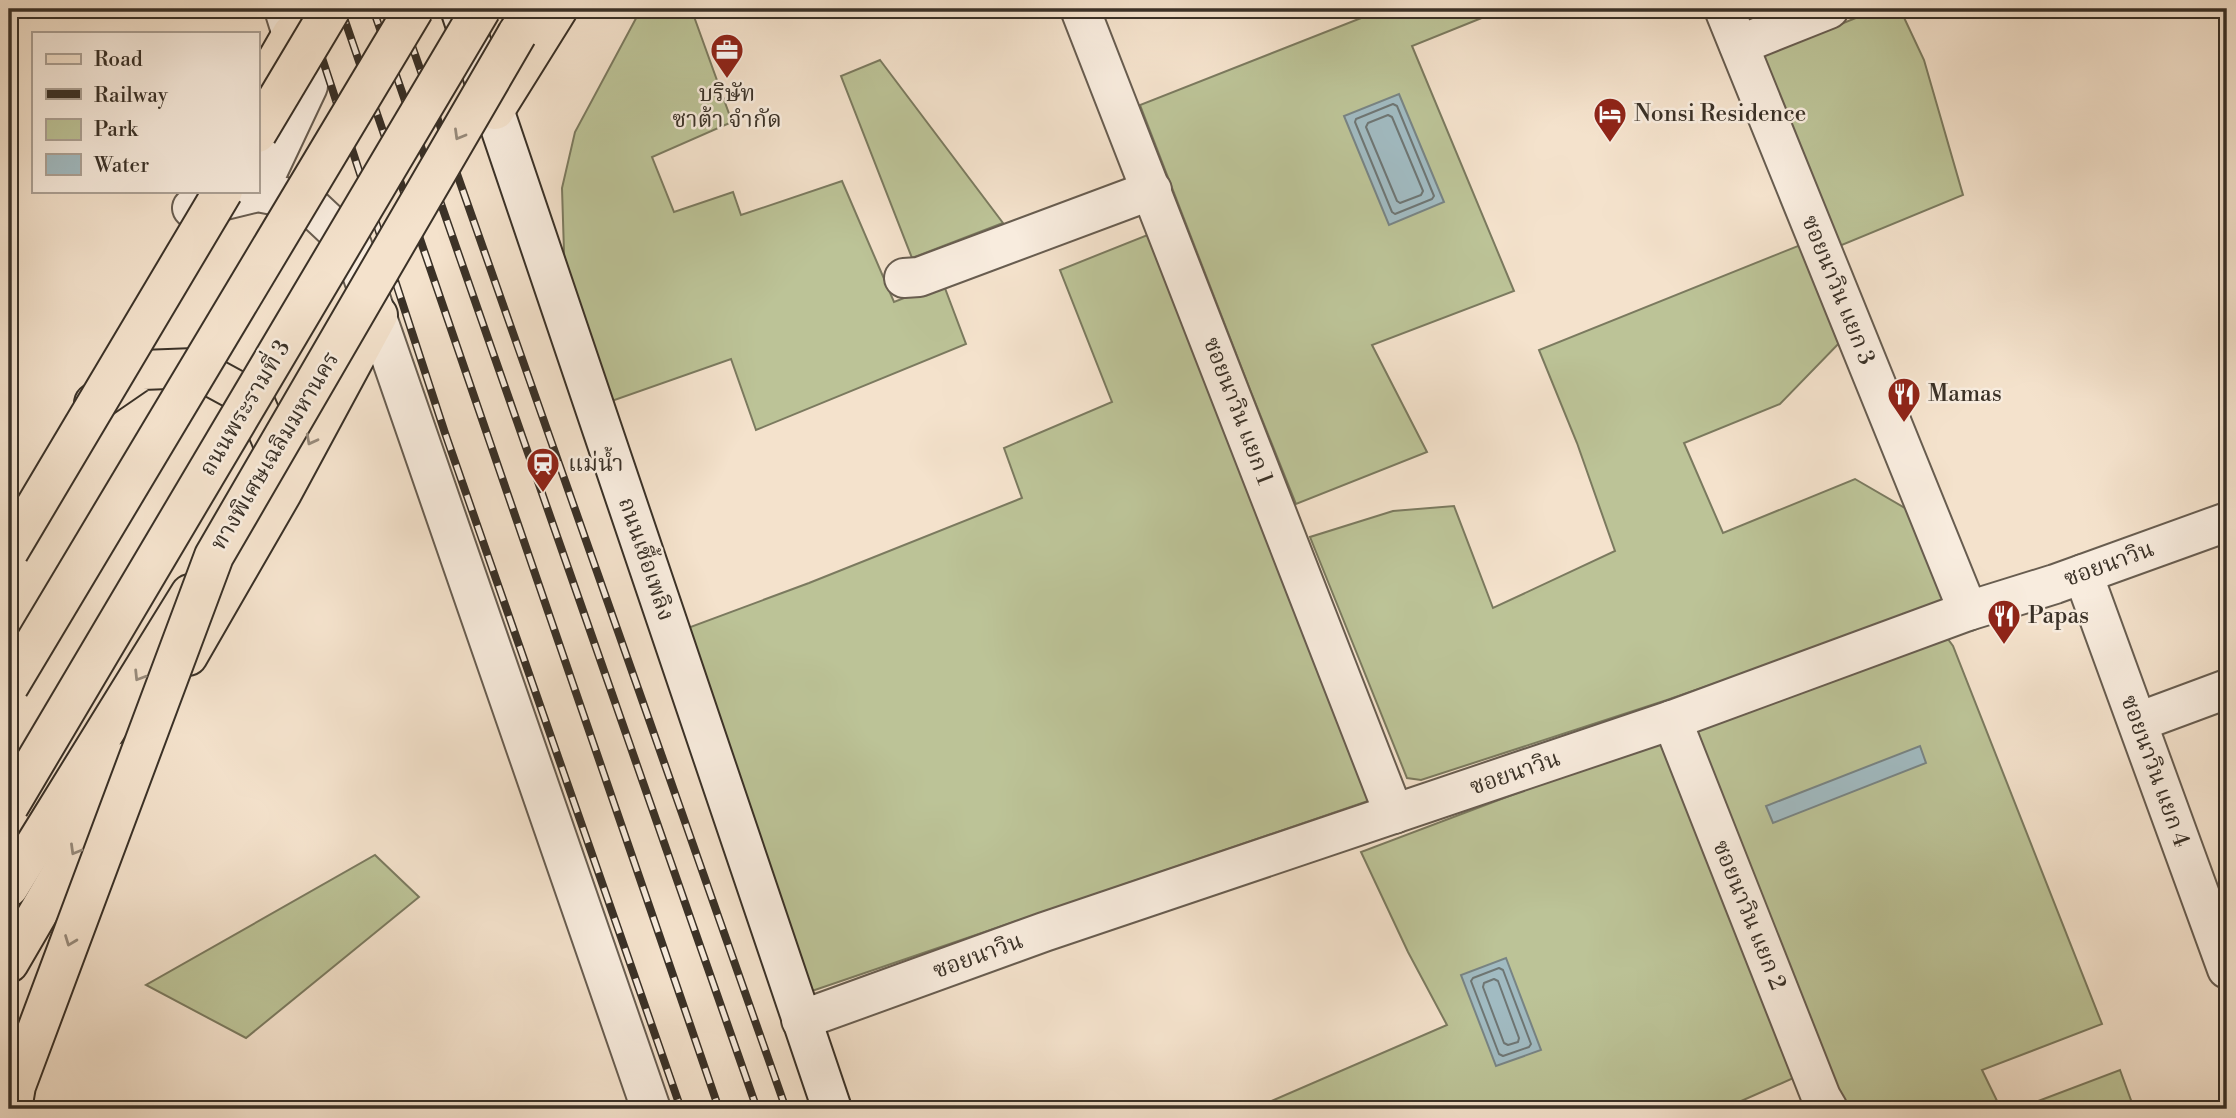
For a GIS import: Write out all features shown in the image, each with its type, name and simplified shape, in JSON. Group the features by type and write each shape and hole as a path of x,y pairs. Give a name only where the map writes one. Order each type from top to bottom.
{"main road":[{"path":"259,131 331,9"},
{"path":"9,666 398,9"},
{"path":"9,686 414,9"},
{"name":"ถนนพระรามที่ 3","path":"15,776 470,9"},
{"name":"ถนนพระรามที่ 3","path":"9,806 481,9"},
{"name":"ทางพิเศษเฉลิมมหานคร","path":"9,887 214,556 533,9"},
{"path":"495,110 558,9"},
{"path":"259,89 288,21"},
{"path":"9,518 219,195"},
{"path":"9,551 219,195"},
{"path":"9,963 282,493 378,315"},
{"path":"72,418 142,370 195,368 254,400 272,441 282,493"},
{"path":"12,1109 16,1086 214,556"}],"street":[{"name":"ถนนเชื้อเพลิง","path":"460,9 832,1109"},
{"name":"ซอยนาวิน แยก 1","path":"1080,9 1394,814"},
{"name":"ซอยนาวิน แยก 3","path":"1724,9 1968,611"},
{"path":"1739,45 1829,9"},
{"path":"259,146 308,86 288,21"},
{"path":"904,278 919,277 1152,190"},
{"path":"219,195 305,201 352,245 651,1109"},
{"name":"ซอยนาวิน","path":"802,1020 1044,932 1672,720 1968,611 2227,522"},
{"name":"ซอยนาวิน แยก 4","path":"2082,574 2227,969"},
{"path":"2138,722 2227,689"},
{"name":"ซอยนาวิน แยก 2","path":"1672,720 1828,1109"}],"green space":[{"path":"641,9 695,9 692,11 732,122 652,157 674,212 733,192 741,215 842,181 894,302 943,283 966,344 756,430 731,359 606,403 565,284 562,188 575,132"},
{"path":"1384,9 1504,9 1412,46 1514,291 1372,345 1427,452 1296,504 1140,105"},
{"path":"1878,9 1900,9 1924,60 1963,195 1837,247 1759,57"},
{"path":"880,60 1003,223 912,258 841,76"},
{"path":"1150,234 1368,801 812,991 685,629 1022,498 1004,448 1112,402 1060,270"},
{"path":"1808,242 1846,336 1780,404 1684,443 1723,533 1855,479 1917,515 1945,585 1941,605 1667,700 1421,780 1407,778 1310,537 1393,511 1454,506 1493,608 1615,551 1577,443 1539,350"},
{"path":"1942,631 1953,646 2102,1024 1982,1070 2001,1109 1846,1109 1685,725"},
{"path":"1668,736 1798,1076 1723,1109 1253,1109 1447,1025 1408,952 1361,852"},
{"path":"375,855 419,897 246,1038 146,985"},
{"path":"2120,1070 2132,1103 2120,1109 2017,1109"}],"water":[{"path":"1399,94 1444,202 1389,225 1344,116"},
{"path":"1920,746 1926,763 1773,823 1766,806"},
{"path":"1506,958 1541,1050 1496,1066 1461,975"}],"railway":[{"path":"306,9 445,433 681,1109"},
{"path":"341,9 719,1109"},
{"path":"373,9 757,1109"},
{"path":"399,9 786,1109"}],"place":[{"name":"บริษัท ซาต้า จำกัด","path":"727,80"},
{"name":"Nonsi Residence","path":"1610,144"},
{"name":"Mamas","path":"1904,424"},
{"name":"แม่น้ำ","path":"543,494"},
{"name":"Papas","path":"2004,646"}]}
